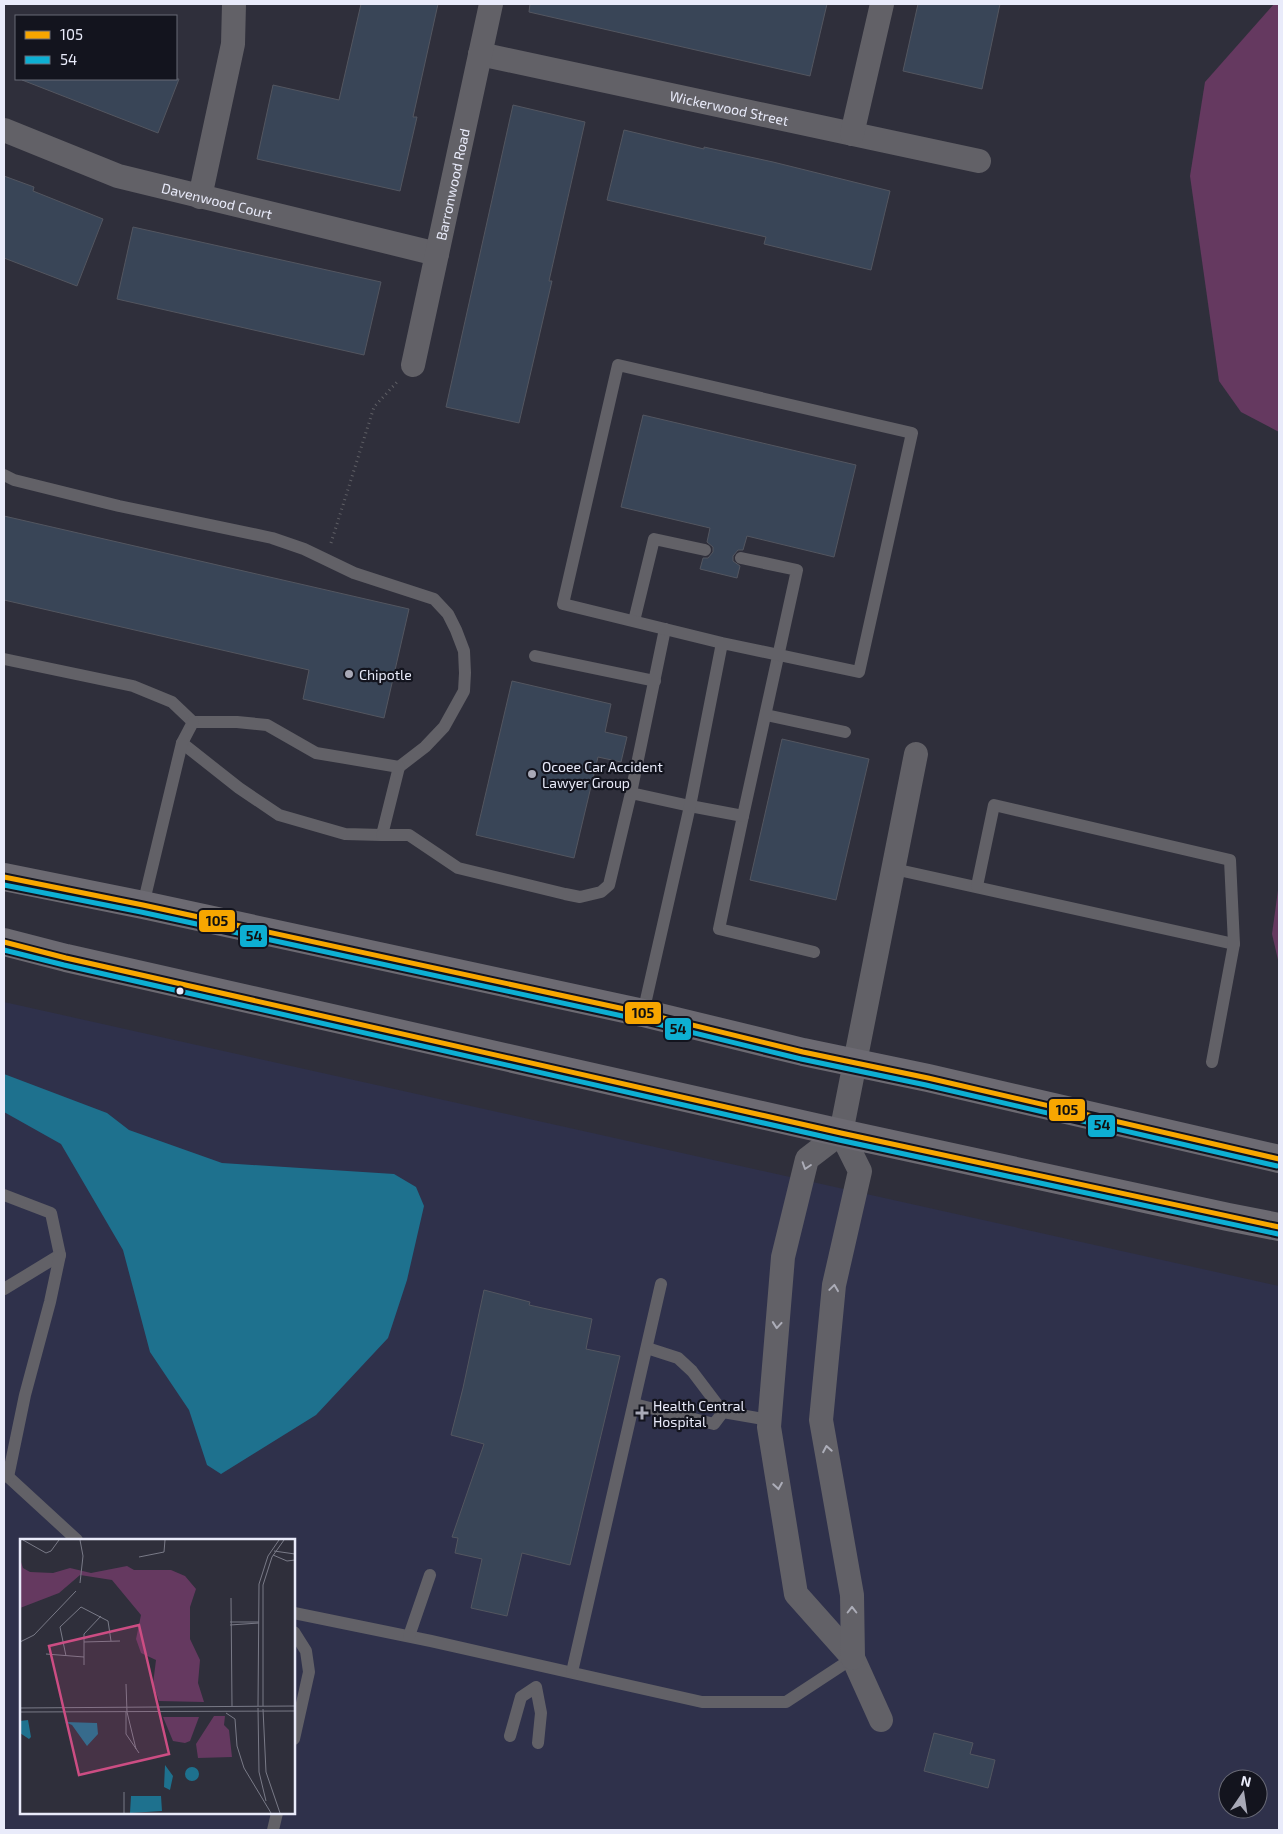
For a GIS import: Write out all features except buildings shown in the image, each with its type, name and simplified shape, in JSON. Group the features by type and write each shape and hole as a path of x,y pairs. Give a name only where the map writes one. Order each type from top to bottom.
{"highway":[{"path":"4,877 143,905 643,1013 856,1064 928,1078 1279,1159"},
{"path":"4,942 66,958 841,1134 1210,1214 1279,1227"}],"street":[{"path":"200,197 233,44 234,4"},
{"name":"Barronwood Road","path":"412,365 491,4"},
{"path":"852,134 882,4"},
{"name":"Wickerwood Street","path":"480,54 979,160"},
{"name":"Davenwood Court","path":"4,130 118,176 437,254"},
{"path":"852,1658 852,1595 822,1420 834,1285 860,1171 841,1134 916,754"},
{"path":"841,1134 807,1159 783,1257 769,1427 796,1594 852,1658 881,1720"}],"lane":[{"path":"618,365 912,432 859,672 665,629 563,604 618,365"},
{"path":"4,475 14,480 118,506 272,538 304,549 354,573 434,599 448,614 464,651 464,690 444,727 425,747 399,767 382,835"},
{"path":"634,621 654,539 705,550"},
{"path":"742,558 797,570 719,929 814,952"},
{"path":"182,743 239,788 279,815 345,834 409,836 458,868 580,897 601,892 609,885 631,793 665,629"},
{"path":"643,1013 690,806 722,643"},
{"path":"535,656 655,681"},
{"path":"4,659 133,686 172,702 193,722 237,722 267,725 316,753 399,767"},
{"path":"766,715 845,732"},
{"path":"143,905 182,743 193,722"},
{"path":"631,793 743,816"},
{"path":"977,886 994,805 1230,860 1234,944 1212,1062"},
{"path":"894,869 1234,944"},
{"path":"4,1195 51,1213 60,1254 50,1302 6,1475 76,1539"},
{"path":"4,1290 60,1254"},
{"path":"572,1672 662,1284"},
{"path":"646,1348 678,1358 692,1371 723,1412 769,1420"},
{"path":"634,1404 714,1424 723,1412"},
{"path":"409,1636 430,1575"},
{"path":"295,1613 409,1636 702,1702 786,1702 852,1658"},
{"path":"295,1634 306,1651 309,1672 295,1735"},
{"path":"538,1743 540,1713 536,1687 544,1666"},
{"path":"510,1736 520,1697 536,1687"},
{"path":"273,1830 277,1814"}],"path":[{"path":"326,559 374,407 412,365"}],"shaded area":[{"path":"1274,4 1279,4 1279,432 1241,412 1219,381 1190,176 1205,82"},
{"path":"1279,883 1279,964 1272,934"},
{"name":"Health Central Hospital","path":"4,1002 1279,1286 1279,1830 4,1830"},
{"path":"4,1074 107,1113 129,1130 222,1163 394,1174 416,1187 424,1206 407,1280 388,1338 316,1415 221,1474 207,1465 189,1410 150,1352 123,1250 61,1144 4,1112"}],"transit line":[{"name":"105","path":"4,877 143,905 643,1013 803,1052 928,1078 1279,1159"},
{"name":"54","path":"4,885 141,912 641,1020 801,1059 926,1085 1277,1166"},
{"name":"105","path":"4,942 66,958 841,1133 1279,1227"},
{"name":"54","path":"4,950 839,1140 1278,1234"}],"place":[{"name":"Chipotle","path":"349,674"},
{"name":"Ocoee Car Accident Lawyer Group","path":"532,774"},
{"name":"Health Central Hospital","path":"642,1413"}]}
